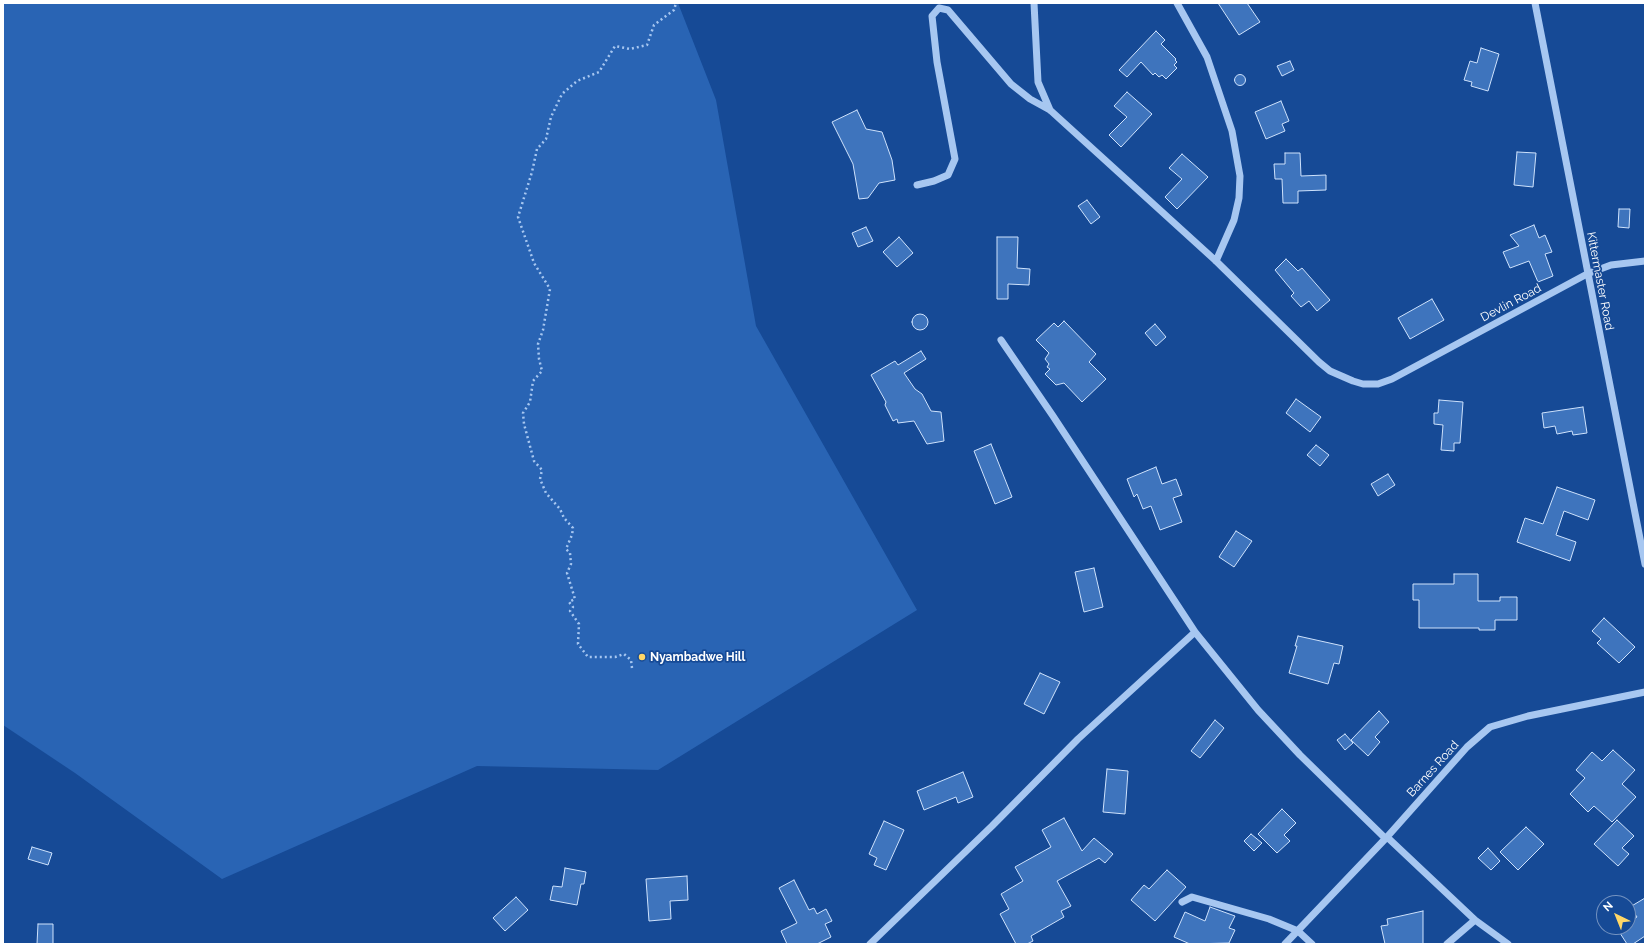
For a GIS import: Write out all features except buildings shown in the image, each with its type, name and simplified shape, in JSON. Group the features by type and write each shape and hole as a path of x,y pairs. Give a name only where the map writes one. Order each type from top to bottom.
{"street":[{"path":"1034,3 1038,82 1050,110"},
{"path":"1177,3 1207,57 1232,131 1240,176 1239,198 1234,220 1216,261"},
{"name":"Kittermaster Road","path":"1535,3 1645,564"},
{"path":"917,186 948,175 955,159 937,62 932,16 939,8 948,10 1011,84 1030,99 1050,110"},
{"name":"Devlin Road","path":"1050,110 1216,261 1330,371 1363,384 1378,384 1392,379 1587,274 1611,265 1645,261"},
{"path":"1001,340 1053,416 1195,632 1258,710 1300,755 1386,837 1476,920 1508,944"},
{"path":"870,944 976,842 1078,739 1195,632"},
{"name":"Barnes Road","path":"1285,944 1386,837 1467,747 1490,727 1528,716 1645,692"},
{"path":"1182,902 1192,897 1208,900 1269,919 1298,931 1312,944"},
{"path":"1447,944 1476,920"}],"path":[{"path":"632,668 631,660 624,654 615,657 588,657 578,644 579,624 570,611 573,607 569,602 575,599 567,573 571,564 570,553 566,549 572,535 573,528 564,518 560,509 546,493 540,480 542,470 534,461 524,424 523,413 530,402 533,381 542,370 539,359 538,344 543,330 550,289 534,263 518,217 532,172 537,149 546,139 551,117 562,94 577,80 599,72 615,46 630,49 647,45 654,25 674,10 676,3"}],"shaded area":[{"path":"3,3 678,3 716,100 756,326 917,610 658,770 477,766 222,879 75,773 3,725"}],"place":[{"name":"Nyambadwe Hill","path":"642,657"}]}
